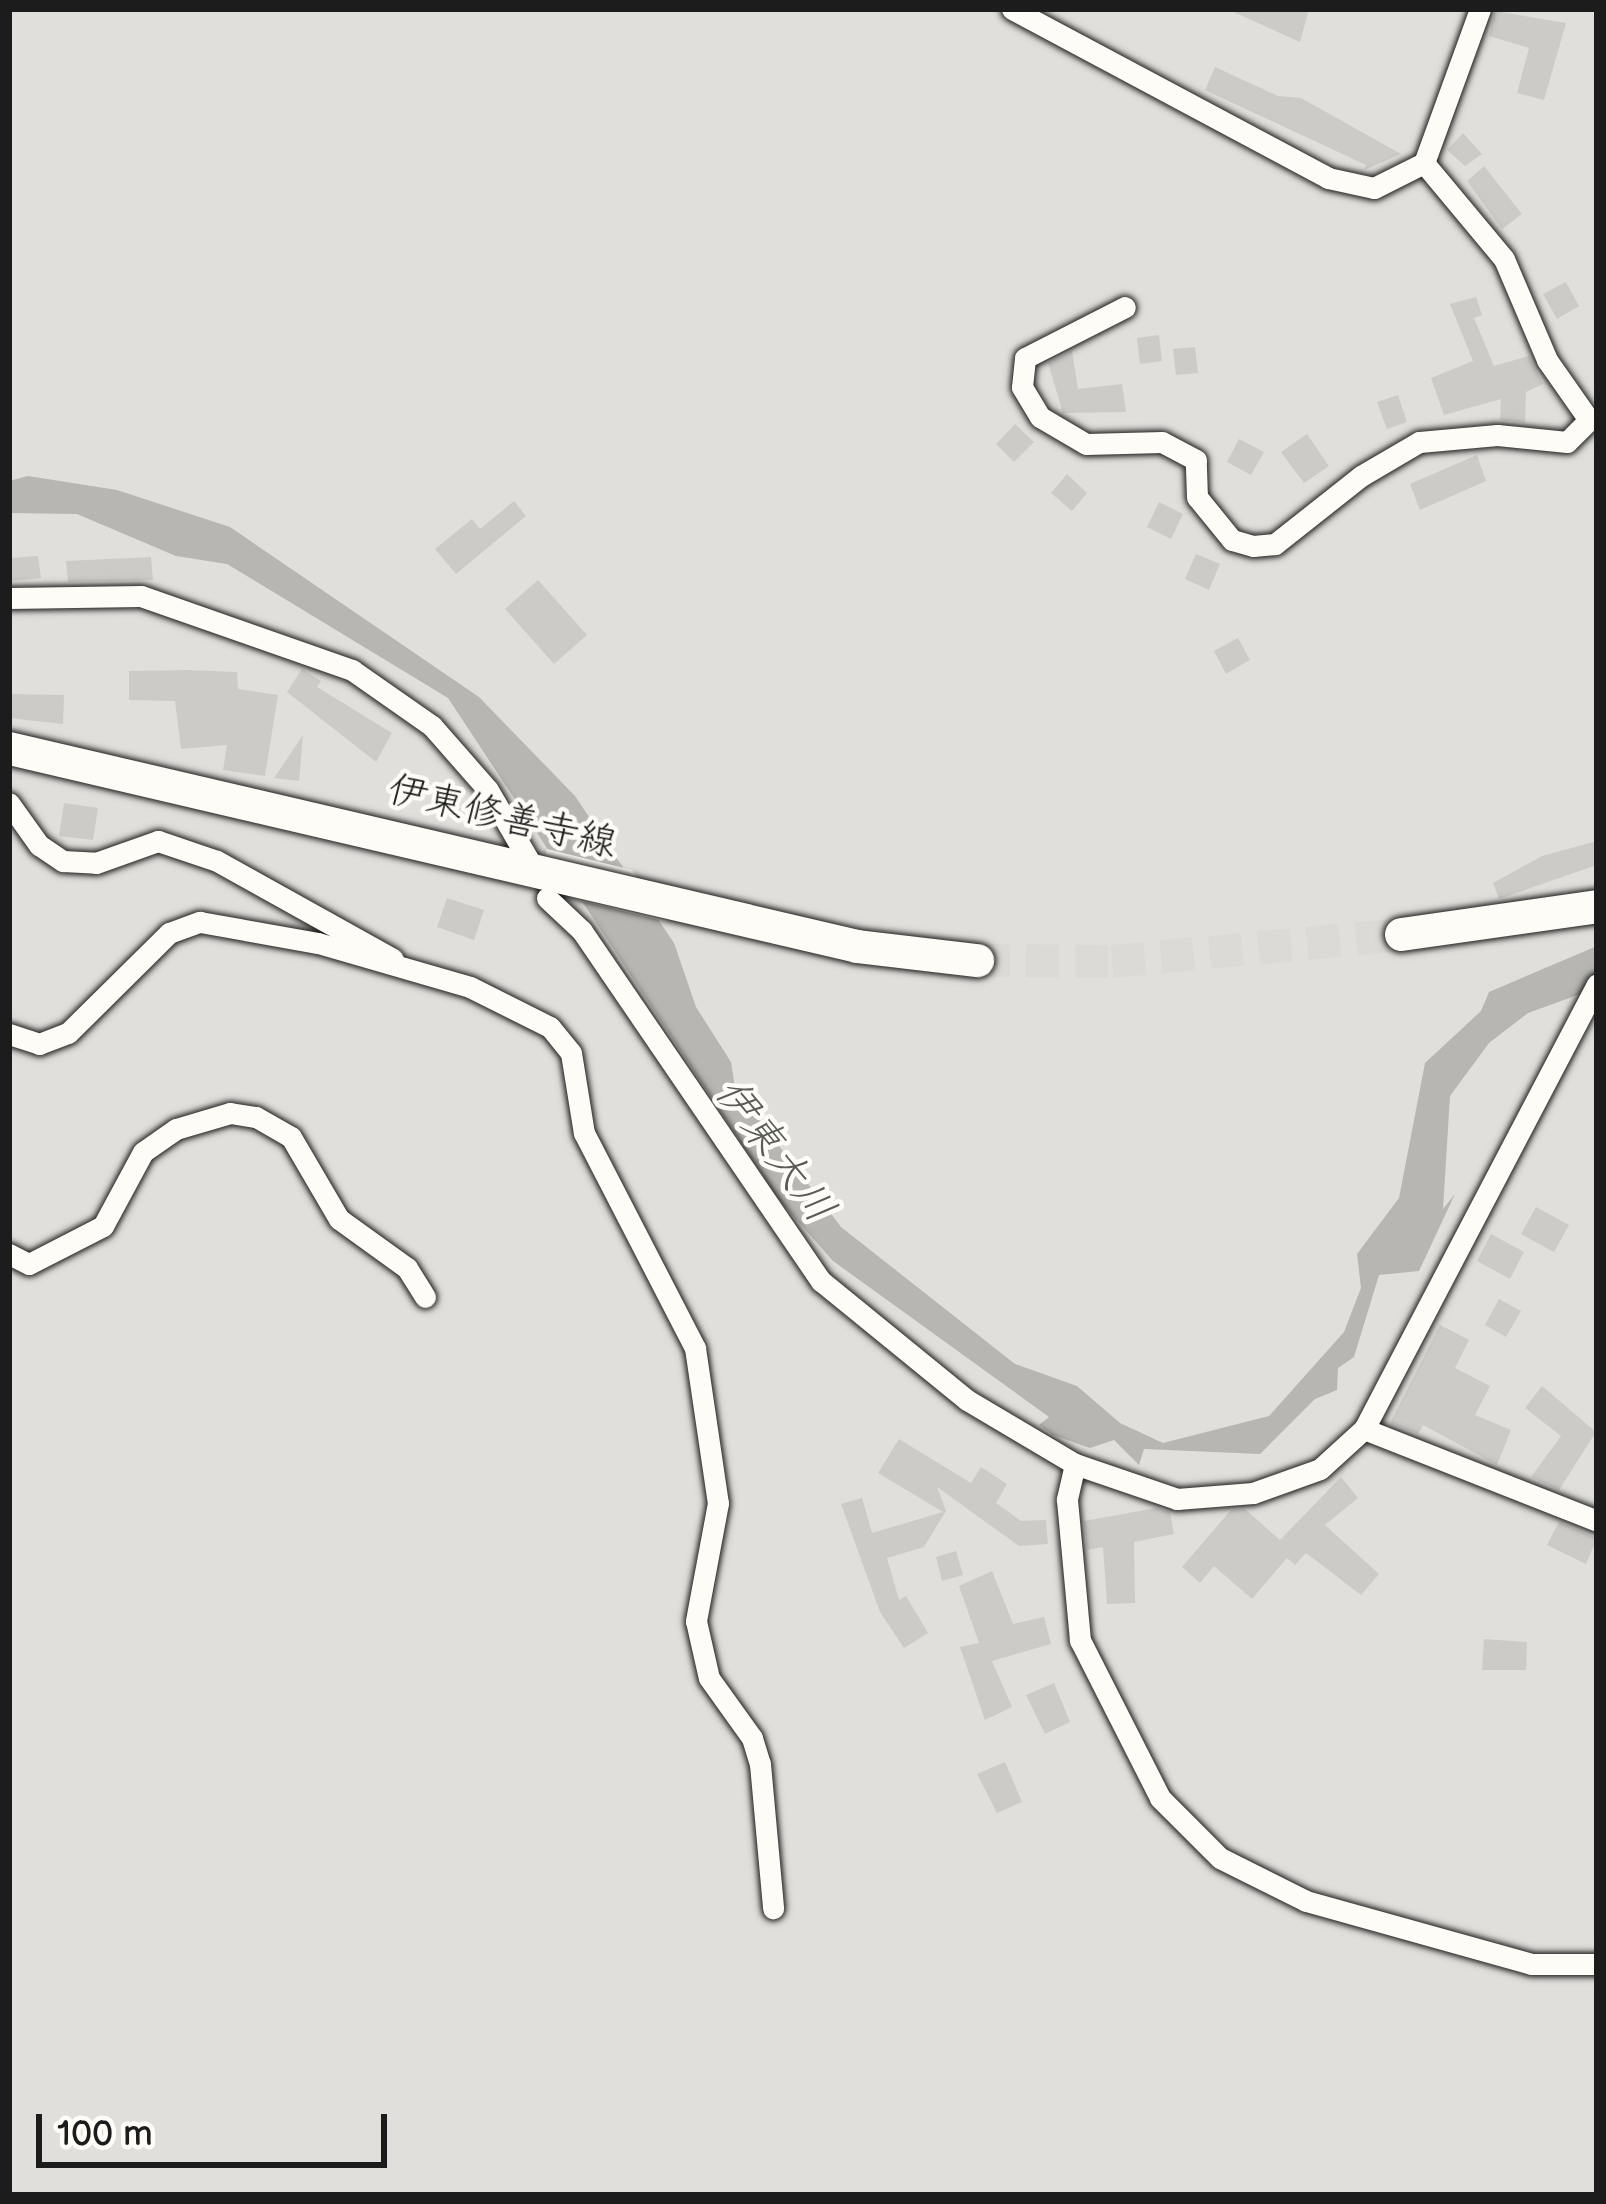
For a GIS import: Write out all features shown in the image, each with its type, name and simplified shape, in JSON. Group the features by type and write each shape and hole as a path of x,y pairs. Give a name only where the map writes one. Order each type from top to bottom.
{"main road":[{"name":"伊東修善寺線","path":"9,748 532,866 556,887 683,908 857,946 977,960"},
{"path":"1401,934 1597,905"}],"street":[{"path":"1012,9 1328,178 1374,188 1424,163 1480,9"},
{"path":"1125,307 1024,358 1022,387 1040,417 1086,444 1162,442 1196,460 1197,497 1232,539 1275,544 1361,476 1419,442 1497,435 1567,442 1589,420 1547,360 1504,260 1424,163"},
{"path":"9,598 141,596 352,670 432,726 488,790 532,866"},
{"path":"9,803 39,845 63,861 96,863 158,841 217,861 386,952 402,970"},
{"path":"556,887 821,1281 967,1400 1076,1464 1177,1499 1252,1493 1320,1469 1364,1429 1591,1010 1597,984"},
{"path":"9,1034 39,1044 68,1033 169,933 200,922 318,943 470,987 550,1027 572,1053 584,1133 694,1348 718,1503 696,1621 709,1678 752,1738 760,1764 773,1908"},
{"path":"9,1254 29,1264 103,1226 143,1152 176,1129 230,1113 291,1137 339,1219 407,1268 425,1297"},
{"path":"1364,1429 1597,1521"},
{"path":"1076,1464 1067,1500 1080,1640 1160,1798 1220,1858 1306,1900 1463,1945 1531,1964 1597,1964"}],"shaded area":[{"path":"9,9 1597,9 1597,2195 9,2195"}],"water":[{"name":"伊東大川","path":"28,476 117,490 230,527 479,697 575,796 674,943 696,1007 731,1062 735,1088 841,1227 1015,1364 1077,1386 1120,1423 1163,1443 1269,1416 1344,1332 1361,1288 1357,1254 1399,1198 1425,1063 1481,1011 1489,992 1597,946 1597,988 1528,1013 1489,1043 1450,1096 1443,1209 1455,1194 1419,1271 1379,1275 1354,1357 1338,1368 1337,1390 1315,1399 1260,1454 1144,1449 1139,1465 1114,1440 1090,1448 1053,1435 1039,1425 1049,1417 833,1261 779,1200 448,698 227,564 176,556 77,514 9,513 9,481"}],"pier":[{"path":"547,849 632,870 667,922 569,898 544,863"}],"building":[{"path":"1227,9 1309,9 1300,42"},
{"path":"1495,11 1566,23 1544,100 1517,93 1529,48 1489,36"},
{"path":"1215,67 1278,96 1301,98 1401,154 1364,170 1366,165 1205,90"},
{"path":"1463,133 1482,154 1465,166 1447,150"},
{"path":"1484,166 1522,214 1502,229 1467,181"},
{"path":"1566,282 1579,306 1557,319 1543,294"},
{"path":"1476,297 1482,315 1474,318 1494,366 1529,356 1543,384 1526,392 1525,423 1500,420 1501,399 1444,415 1431,378 1473,361 1450,304"},
{"path":"1159,335 1162,361 1140,364 1137,338"},
{"path":"1195,347 1198,373 1176,375 1173,349"},
{"path":"1072,351 1078,389 1122,384 1126,412 1063,413 1048,363"},
{"path":"1398,395 1407,422 1387,429 1377,402"},
{"path":"1015,424 1034,442 1014,462 996,444"},
{"path":"1307,434 1329,466 1304,483 1281,452"},
{"path":"1239,439 1264,452 1251,475 1227,462"},
{"path":"1477,455 1486,481 1420,510 1410,484"},
{"path":"1067,474 1087,493 1072,511 1051,493"},
{"path":"514,501 526,516 456,574 435,549 472,519 480,529"},
{"path":"1159,502 1183,514 1171,539 1147,527"},
{"path":"1196,554 1220,564 1209,590 1185,579"},
{"path":"38,556 41,578 12,581 10,558"},
{"path":"151,557 153,580 68,582 66,561"},
{"path":"538,580 587,635 554,664 505,609"},
{"path":"1238,638 1250,660 1226,674 1214,651"},
{"path":"302,669 321,681 317,687 392,733 376,762 287,692"},
{"path":"129,671 237,672 238,689 278,695 265,776 223,770 227,745 181,749 175,701 129,700"},
{"path":"9,694 64,695 63,724 9,718"},
{"path":"303,735 299,781 274,778"},
{"path":"64,803 98,808 93,840 59,836"},
{"path":"1597,841 1597,865 1499,899 1493,883 1542,856"},
{"path":"447,898 484,910 474,940 437,927"},
{"path":"1536,1207 1569,1225 1554,1252 1521,1234"},
{"path":"1491,1234 1524,1252 1510,1279 1477,1261"},
{"path":"1499,1299 1521,1311 1506,1337 1485,1325"},
{"path":"1440,1325 1469,1340 1455,1368 1490,1386 1475,1415 1511,1430 1497,1465 1423,1425 1418,1434 1390,1423"},
{"path":"1542,1386 1596,1432 1559,1490 1531,1477 1561,1436 1525,1408"},
{"path":"899,1439 971,1483 981,1467 1007,1484 996,1503 1021,1521 1046,1520 1048,1544 1019,1546 937,1487 946,1511 924,1547 887,1558 899,1600 906,1596 928,1633 904,1648 880,1612 841,1504 862,1498 872,1533 943,1512 878,1473"},
{"path":"1341,1477 1358,1498 1325,1525 1379,1574 1361,1595 1306,1553 1295,1565 1287,1558 1252,1599 1214,1566 1200,1583 1182,1567 1231,1510 1245,1509 1280,1540"},
{"path":"1156,1508 1170,1512 1174,1534 1134,1542 1135,1603 1107,1604 1103,1547 1087,1550 1084,1521"},
{"path":"1559,1522 1597,1538 1586,1564 1547,1545"},
{"path":"956,1551 963,1575 942,1581 936,1557"},
{"path":"992,1571 1013,1624 1044,1617 1051,1644 992,1661 1012,1707 985,1720 960,1647 979,1643 959,1586"},
{"path":"1484,1639 1527,1642 1526,1670 1482,1670"},
{"path":"1054,1683 1070,1722 1045,1734 1026,1695"},
{"path":"1005,1762 1022,1802 997,1813 977,1774"}],"tunnel":[{"path":"977,960 1112,961 1401,934"}]}
